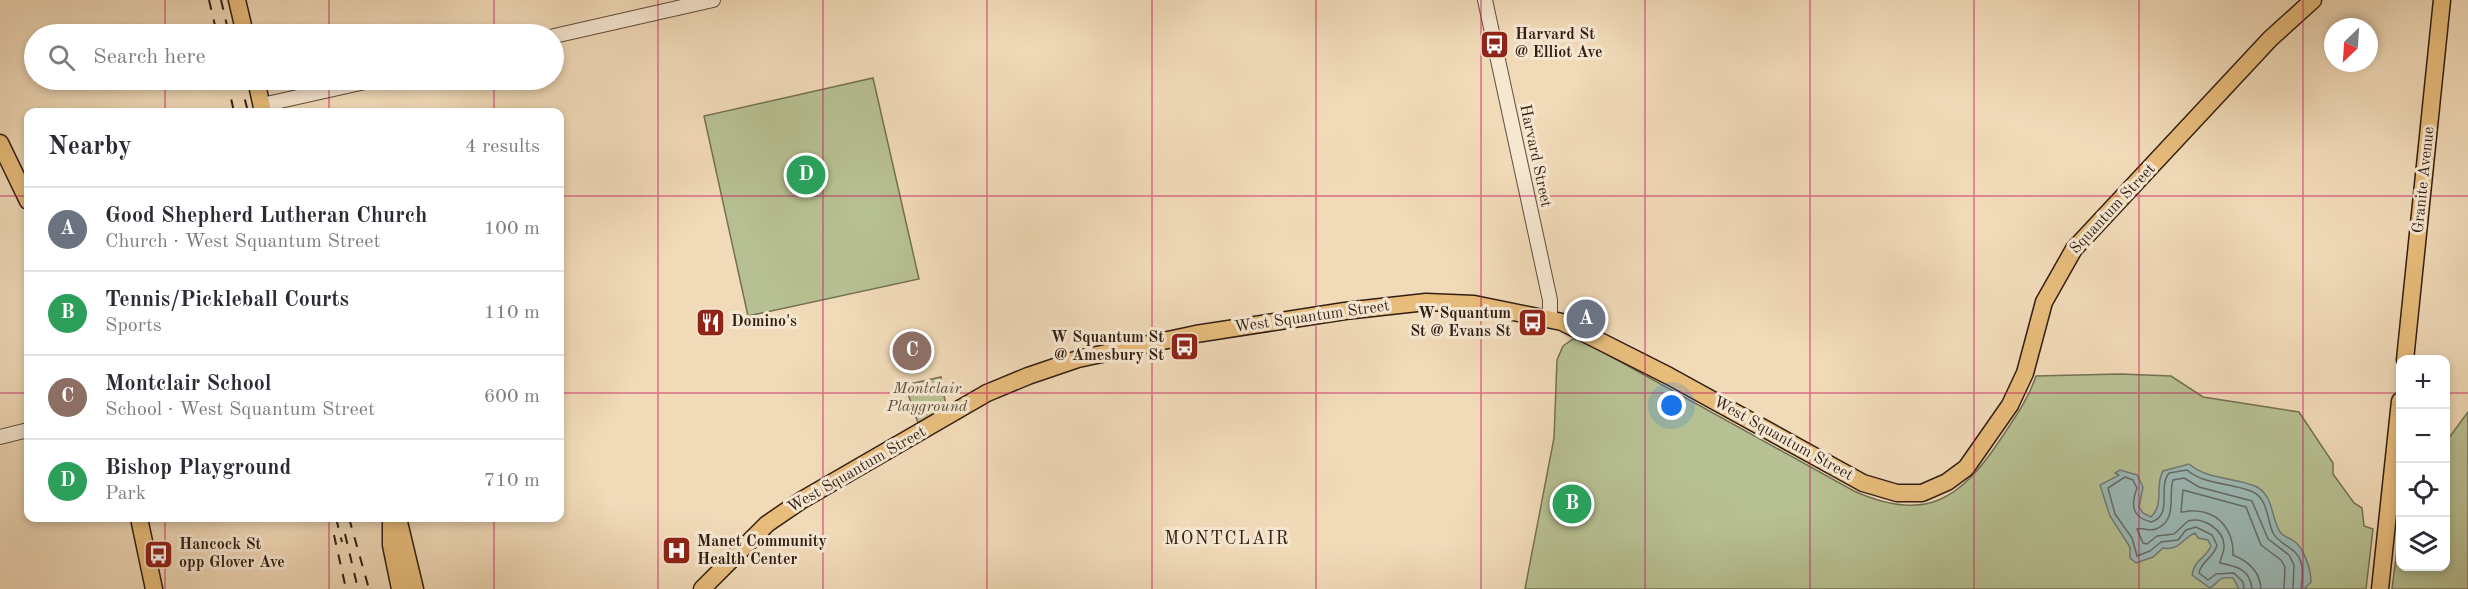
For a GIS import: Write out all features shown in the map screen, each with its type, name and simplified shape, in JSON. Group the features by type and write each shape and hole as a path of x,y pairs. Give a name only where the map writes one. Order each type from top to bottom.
{"main road":[{"path":"237,0 243,24"},
{"name":"Squantum Street","path":"1947,483 1974,458 2015,396 2025,374 2041,308 2070,255 2270,39 2313,0"},
{"name":"Granite Avenue","path":"2406,355 2442,0"},
{"path":"258,90 263,108"},
{"path":"0,143 24,193"},
{"name":"West Squantum Street","path":"702,589 767,524 802,500 987,393 1066,363 1196,334 1345,311 1426,302 1474,304 1550,319 1620,349 1863,483 1886,491 1907,494 1927,491 1947,483"},
{"path":"2380,589 2399,409"},
{"path":"140,522 154,589"},
{"path":"392,522 391,545 400,589"},
{"path":"399,522 415,589"}],"street":[{"path":"564,34 713,0"},
{"name":"Harvard Street","path":"1485,0 1550,300 1550,319"},
{"path":"267,108 336,90"},
{"path":"0,436 24,431"}],"green space":[{"path":"873,78 919,279 748,316 704,116"},
{"path":"1573,339 1583,341 1854,491 1901,505 1921,505 1939,500 1955,491 1970,478 1985,461 2015,417 2036,376 2120,374 2171,376 2203,397 2299,412 2333,463 2333,474 2354,503 2362,508 2364,526 2373,529 2366,589 1525,589 1554,438 1557,360 1563,346"},
{"name":"Montclair Playground","path":"941,377 946,407 918,423 905,385"},
{"path":"2468,412 2468,589 2392,589 2396,558 2396,571 2450,571 2450,437"}],"water":[{"path":"2189,464 2212,476 2255,486 2265,494 2280,532 2298,545 2307,560 2311,582 2304,589 2239,589 2233,578 2221,579 2210,588 2192,575 2195,566 2211,546 2208,540 2198,538 2195,533 2173,548 2163,548 2153,557 2136,563 2130,558 2130,547 2110,516 2100,485 2119,475 2115,473 2120,470 2137,475 2143,487 2139,507 2143,513 2151,517 2158,506 2159,483 2163,471"}],"railway":[{"path":"209,0 215,24"},
{"path":"221,0 227,24"},
{"path":"229,90 233,108"},
{"path":"242,90 247,108"},
{"path":"337,522 342,542"},
{"path":"350,522 369,589"},
{"path":"345,534 358,589"},
{"path":"334,535 346,589"}],"place":[{"name":"Harvard St @ Elliot Ave","path":"1494,44"},
{"name":"Bishop Playground","path":"806,175"},
{"name":"Good Shepherd Lutheran Church","path":"1586,319"},
{"name":"Domino's","path":"710,322"},
{"name":"W Squantum St @ Evans St","path":"1532,323"},
{"name":"W Squantum St @ Amesbury St","path":"1185,347"},
{"name":"Montclair School","path":"912,351"},
{"name":"Tennis/Pickleball Courts","path":"1572,504"},
{"name":"Manet Community Health Center","path":"676,551"},
{"name":"Hancock St opp Glover Ave","path":"158,554"}],"district":[{"name":"MONTCLAIR","path":"1227,539"}]}
